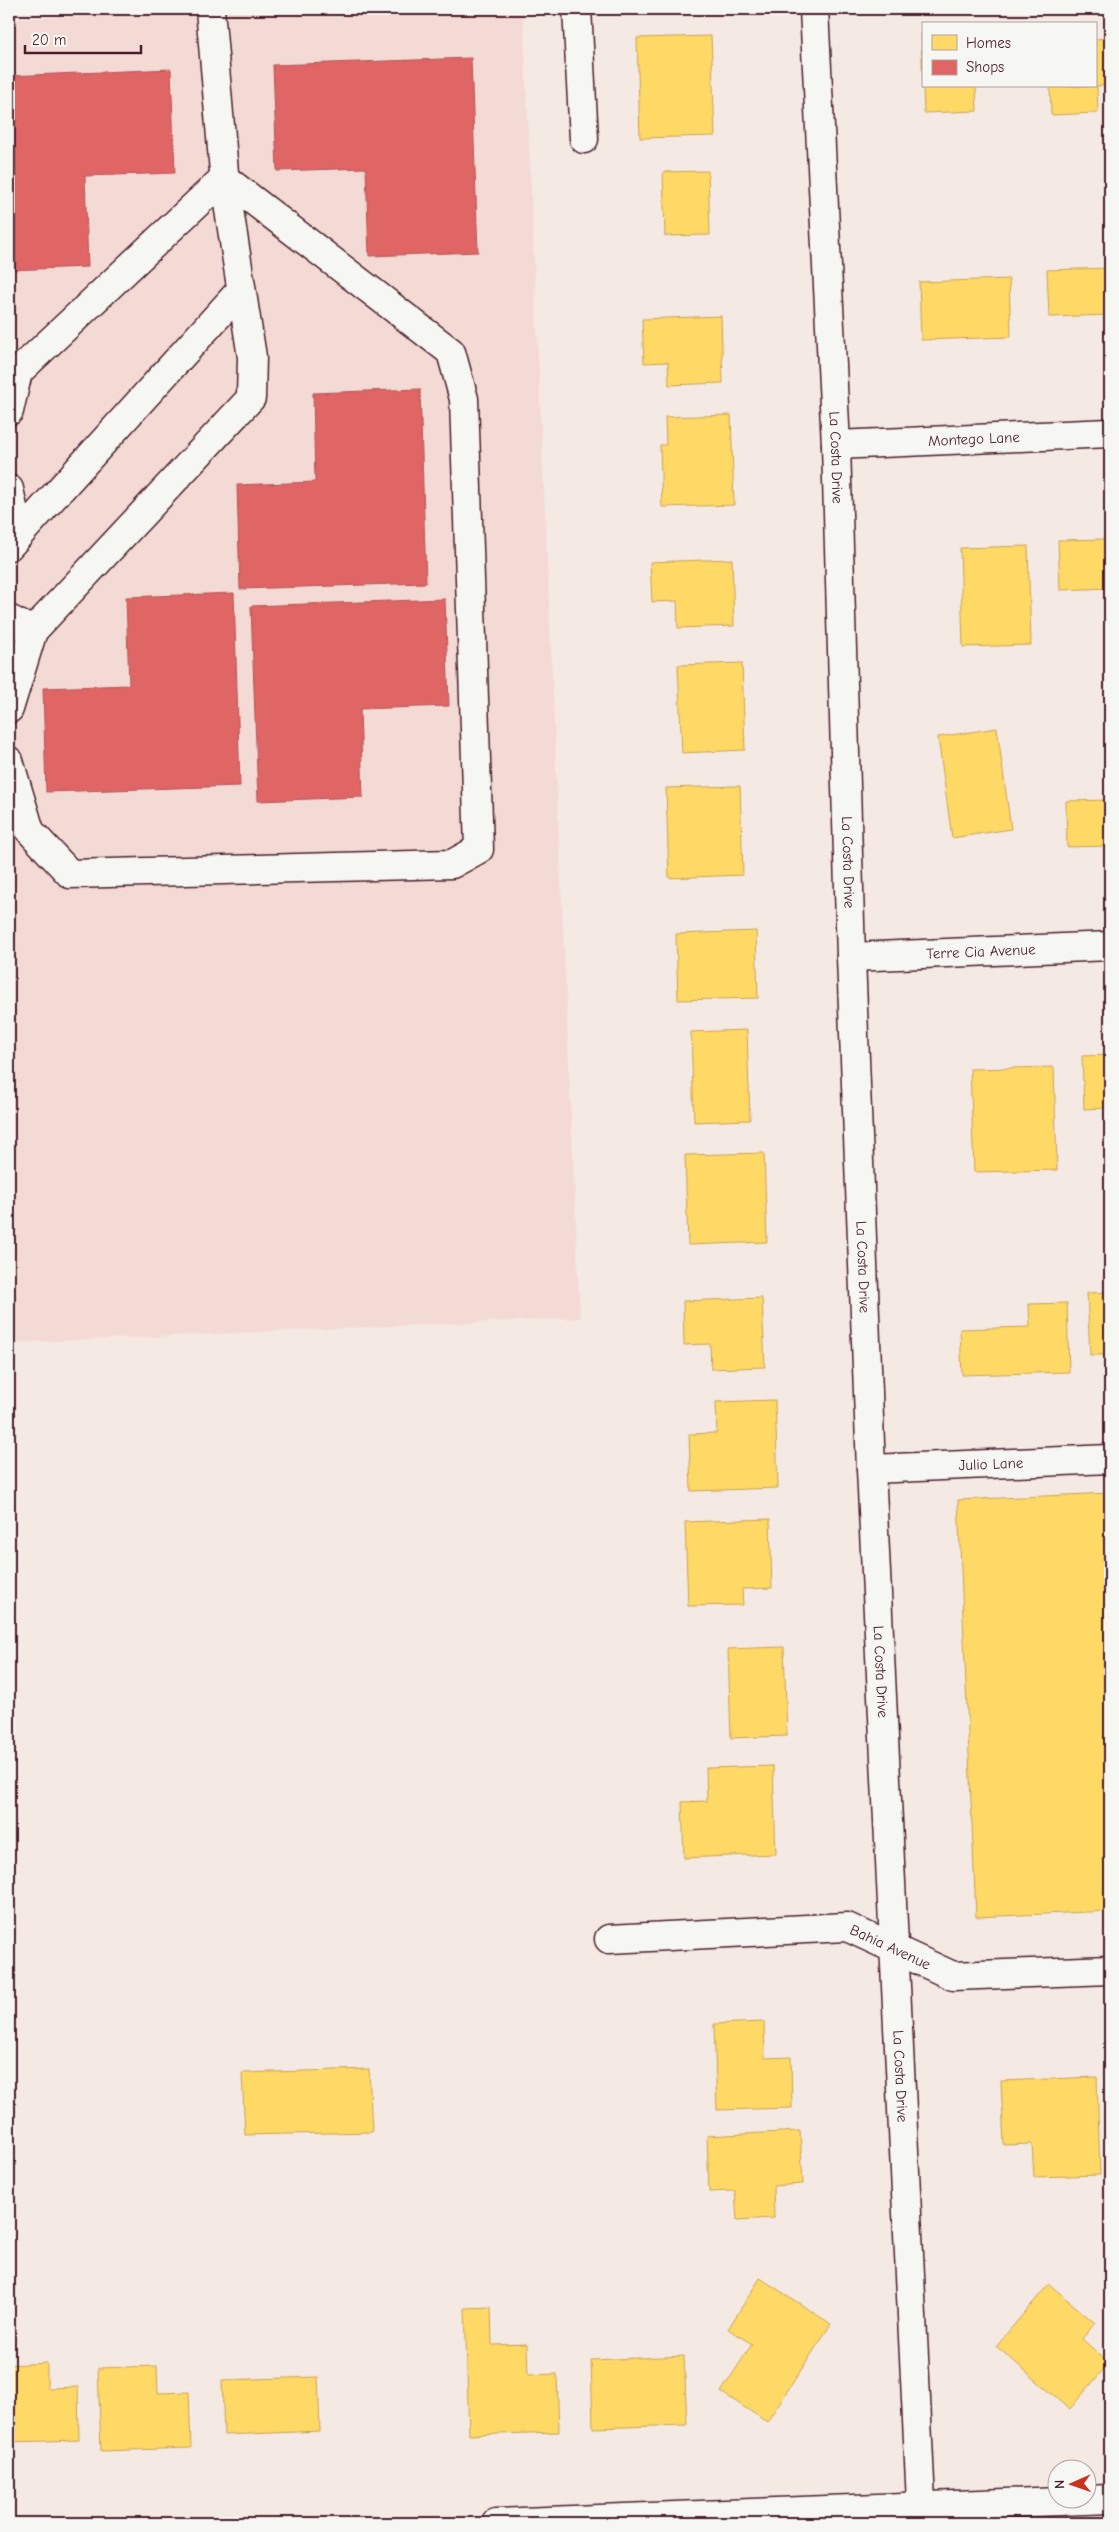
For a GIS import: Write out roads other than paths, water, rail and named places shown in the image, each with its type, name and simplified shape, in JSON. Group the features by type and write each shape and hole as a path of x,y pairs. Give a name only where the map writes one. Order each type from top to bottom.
{"street":[{"path":"9,709 33,631 251,398 252,357 224,178 210,9"},
{"path":"577,9 584,139"},
{"name":"La Costa Drive","path":"814,9 836,445 851,957 872,1469 921,2515"},
{"path":"9,411 18,372 224,178"},
{"path":"9,761 30,831 70,874 452,864 480,848 464,398 451,352 224,178"},
{"path":"14,540 241,290"},
{"name":"Montego Lane","path":"836,445 1110,433"},
{"path":"9,489 14,540"},
{"path":"9,619 33,631"},
{"name":"Terre Cia Avenue","path":"851,957 1110,946"},
{"name":"Julio Lane","path":"872,1469 1110,1459"},
{"name":"Bahia Avenue","path":"609,1939 847,1927 895,1951 953,1976 1110,1970"},
{"path":"496,2523 921,2515 1110,2499"}]}
